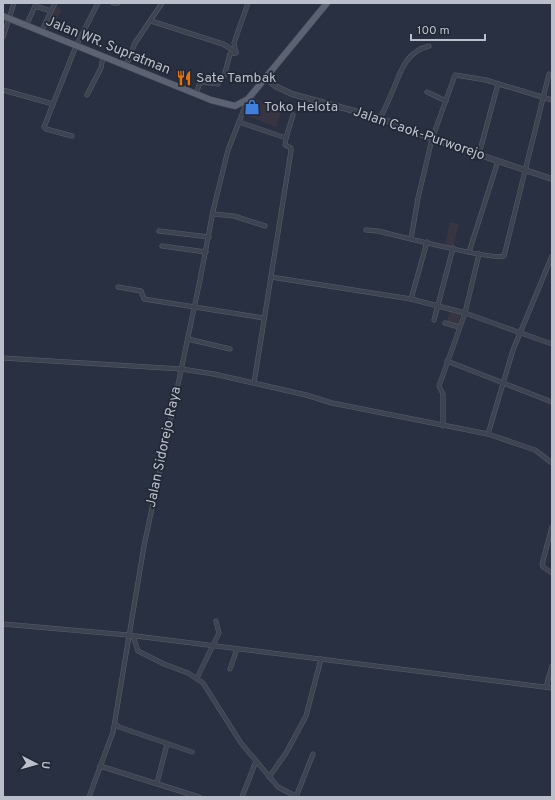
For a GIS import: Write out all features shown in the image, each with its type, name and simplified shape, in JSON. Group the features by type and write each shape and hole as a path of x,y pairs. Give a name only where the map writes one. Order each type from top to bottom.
{"main road":[{"path":"248,99 327,3"},
{"name":"Jalan WR. Supratman","path":"6,17 229,106 239,105 248,99"}],"street":[{"path":"3,37 6,17 14,3"},
{"path":"41,32 55,3"},
{"path":"72,136 45,128 76,46 98,3"},
{"path":"113,3 118,3"},
{"path":"126,66 135,43 162,3"},
{"path":"236,53 234,43 248,3"},
{"path":"26,26 35,6 51,10"},
{"path":"151,21 223,44 236,53"},
{"path":"380,118 400,70 407,60 420,49 430,46"},
{"path":"196,94 199,85 202,82 216,84 220,82 224,76 230,54 236,53"},
{"path":"88,95 100,68 103,57"},
{"path":"366,230 411,238 479,254 500,257 504,256 549,74"},
{"path":"411,238 418,198 432,139 455,75 498,84 552,100"},
{"name":"Jalan Caok-Purworejo","path":"265,78 275,86 292,94 380,118 432,139 552,178"},
{"path":"478,154 498,84"},
{"path":"3,90 53,104"},
{"path":"427,92 446,101"},
{"name":"Jalan Sidorejo Raya","path":"90,797 114,724 145,540 228,150 248,99"},
{"path":"254,383 291,151 291,148 285,144 293,115"},
{"path":"238,122 286,138"},
{"path":"469,252 498,161"},
{"path":"214,214 234,216 265,226"},
{"path":"159,231 209,237"},
{"path":"411,299 427,242"},
{"path":"162,246 206,252"},
{"path":"434,320 453,248"},
{"path":"443,426 443,394 439,386 465,313 479,254"},
{"path":"488,434 502,382 520,333 552,256"},
{"path":"271,276 439,305 552,344"},
{"path":"118,287 141,291 144,299 264,318"},
{"path":"445,324 459,327"},
{"path":"188,339 230,349"},
{"path":"3,358 181,369 254,383 332,403 488,434 535,450 552,463"},
{"path":"448,361 552,402"},
{"path":"552,527 542,564 543,568 552,573"},
{"path":"197,678 214,646 219,633 216,621"},
{"path":"3,624 130,635 552,688"},
{"path":"130,635 138,651 197,678 213,696 241,743 278,787 295,796 313,754"},
{"path":"230,669 237,649"},
{"path":"269,777 286,753 306,716 321,659"},
{"path":"546,687 552,666"},
{"path":"114,724 192,752"},
{"path":"157,783 167,744"},
{"path":"242,797 256,761"},
{"path":"100,766 199,797"}],"shaded area":[{"path":"56,6 62,10 50,30 44,27"},
{"path":"254,98 282,110 276,127 245,115"},
{"path":"450,222 459,224 453,248 445,246"},
{"path":"450,311 460,314 458,325 446,322"}],"place":[{"name":"Sate Tambak","path":"184,78"},
{"name":"Toko Helota","path":"252,107"}]}
